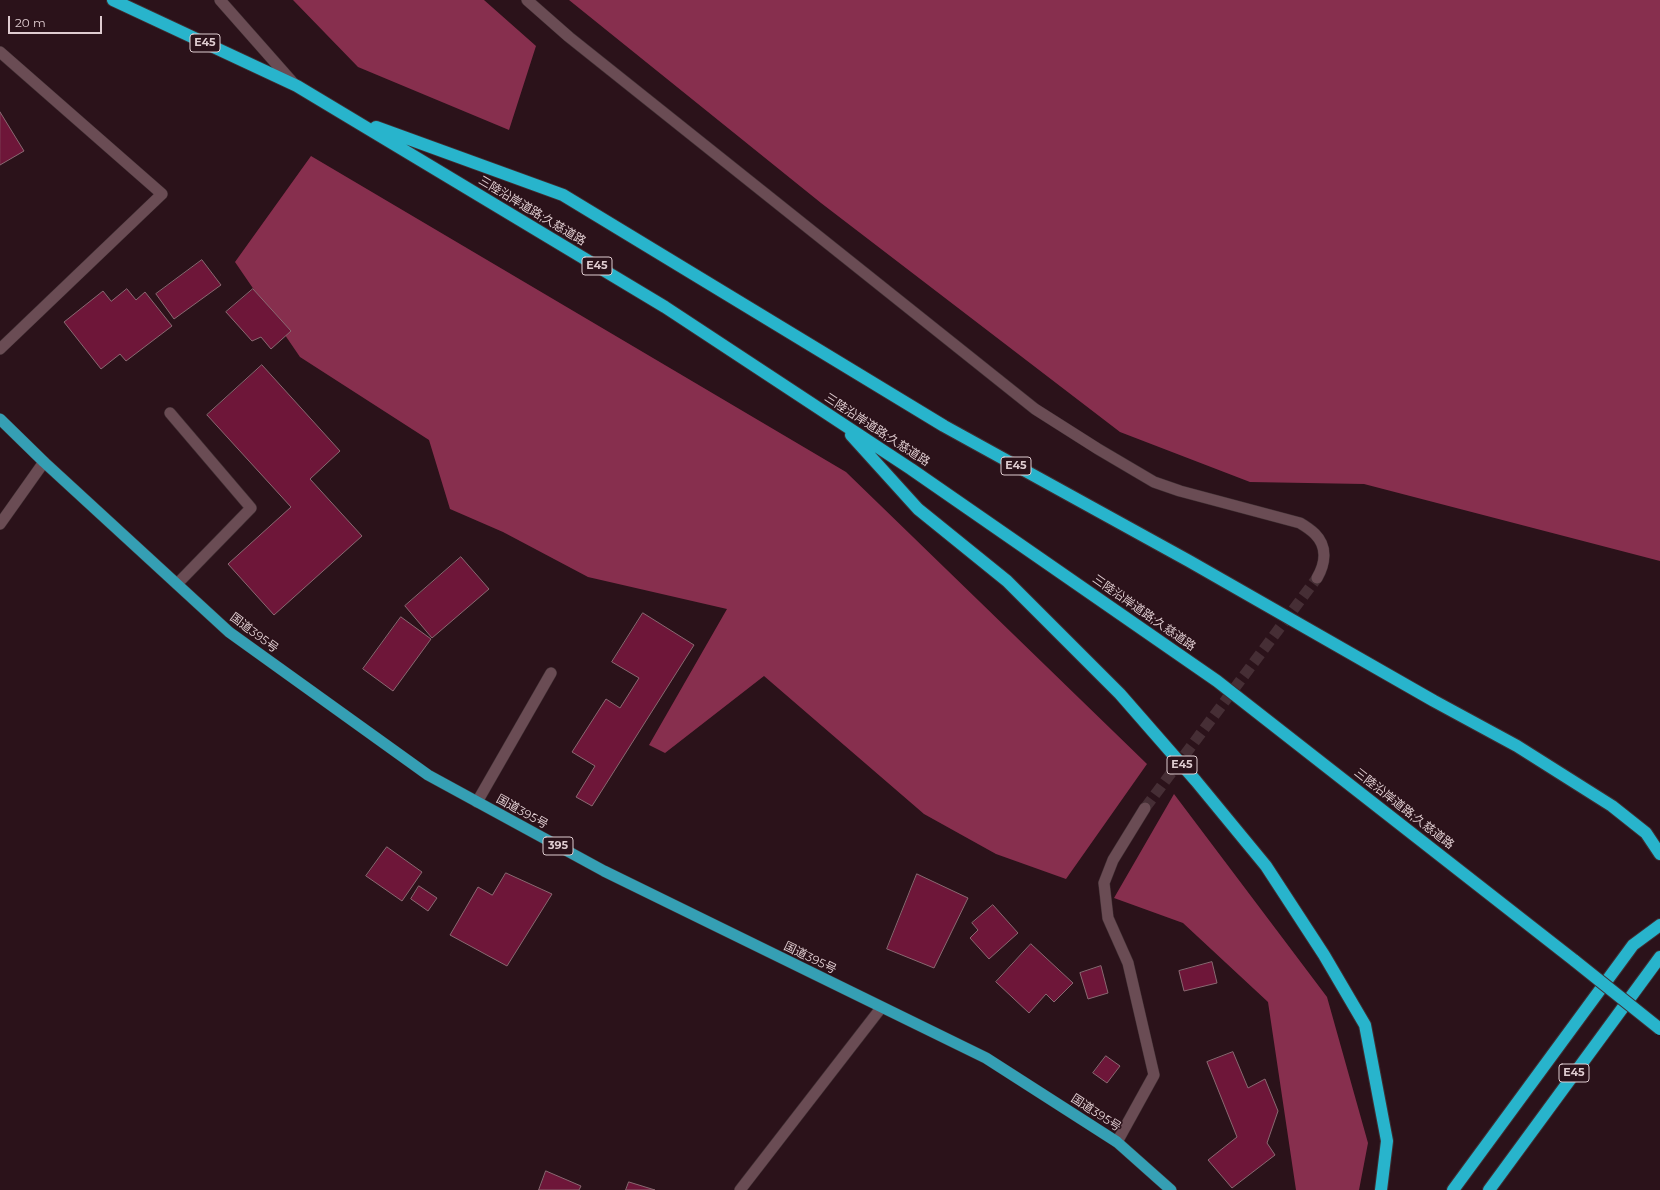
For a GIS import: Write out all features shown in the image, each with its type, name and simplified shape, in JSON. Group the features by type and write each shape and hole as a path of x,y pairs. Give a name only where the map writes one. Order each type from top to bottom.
{"highway":[{"name":"三陸沿岸道路;久慈道路","path":"113,0 297,86 665,307 911,469 1217,680 1575,961 1660,1030"},
{"name":"E45","path":"350,118 563,195 944,426 1189,561 1434,701 1517,746 1612,806 1646,833 1660,854"},
{"name":"国道395号","path":"0,419 44,462 229,632 428,776 604,871 881,1008 986,1058 1117,1142 1171,1190"},
{"name":"E45","path":"839,422 918,509 1007,581 1120,694 1196,781 1266,866 1324,955 1365,1025 1387,1141 1381,1190"},
{"path":"1453,1190 1633,945 1660,925"},
{"name":"E45","path":"1489,1190 1660,957"}],"street":[{"path":"220,0 297,86"},
{"path":"527,0 569,37 1034,409 1154,482 1180,491 1300,523 1316,534 1323,549 1324,566 1318,578"},
{"path":"0,52 162,194 0,349"},
{"path":"170,413 251,508 177,584"},
{"path":"0,524 44,462"},
{"path":"477,802 551,673"},
{"path":"1117,1142 1154,1075 1128,963 1108,918 1104,883 1113,860 1145,808"},
{"path":"740,1190 881,1008"}],"shaded area":[{"path":"293,0 484,0 536,46 509,130 358,67"},
{"path":"569,0 1660,0 1660,561 1364,484 1250,482 1120,432 821,203"},
{"path":"311,156 846,472 1147,764 1066,879 996,854 924,814 764,676 665,753 649,745 727,609 588,577 503,532 450,509 429,440 300,357 235,262"},
{"path":"1174,794 1327,997 1368,1143 1359,1190 1296,1190 1268,1002 1183,923 1114,898"}],"building":[{"path":"0,112 24,151 0,165"},
{"path":"202,260 221,285 174,319 156,294"},
{"path":"127,289 136,300 145,292 172,326 126,361 120,354 101,369 64,322 103,291 111,301"},
{"path":"253,289 291,331 271,349 261,337 252,341 226,312"},
{"path":"262,365 340,451 310,479 362,536 274,615 228,564 291,507 207,415"},
{"path":"461,557 489,589 432,638 405,606"},
{"path":"643,613 694,645 592,806 576,797 595,766 572,752 606,699 620,708 639,678 612,662"},
{"path":"401,617 431,639 393,691 363,669"},
{"path":"387,847 422,872 402,901 366,876"},
{"path":"506,873 552,894 507,966 450,935 478,887 492,895"},
{"path":"917,874 968,898 934,968 887,949"},
{"path":"419,886 437,898 428,911 411,899"},
{"path":"993,905 1018,933 989,959 970,938 978,930 972,923"},
{"path":"1031,944 1073,983 1054,1002 1046,994 1029,1013 996,982"},
{"path":"1212,962 1217,983 1184,991 1179,971"},
{"path":"1101,966 1108,993 1088,999 1080,973"},
{"path":"1233,1052 1248,1088 1265,1079 1278,1111 1267,1143 1275,1155 1232,1188 1208,1160 1237,1137 1207,1062"},
{"path":"1106,1056 1120,1066 1107,1083 1093,1073"},
{"path":"546,1171 581,1186 579,1190 539,1190"},
{"path":"629,1182 655,1190 626,1190"}],"tunnel":[{"path":"1145,808 1317,578"}]}
